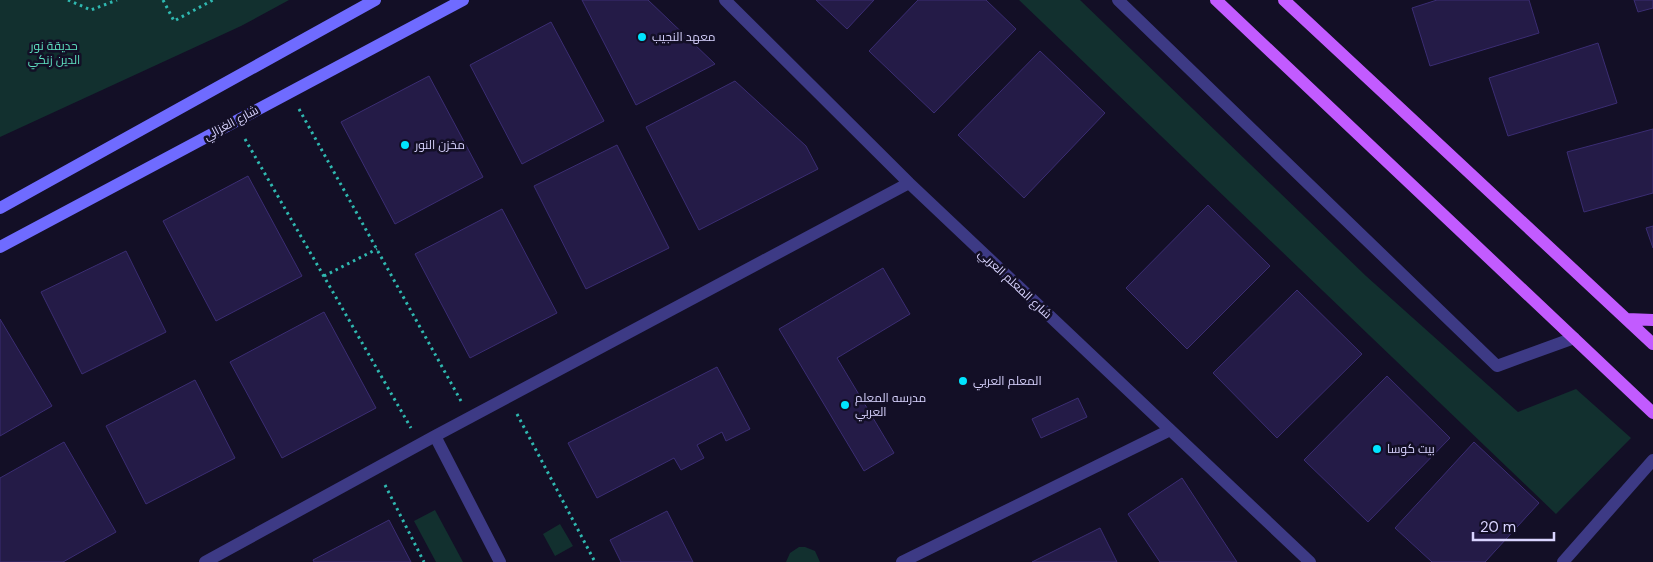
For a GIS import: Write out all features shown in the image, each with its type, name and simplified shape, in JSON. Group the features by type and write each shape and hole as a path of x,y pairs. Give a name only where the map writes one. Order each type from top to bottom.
{"main road":[{"path":"0,208 375,0"},
{"name":"شارع الغزالي","path":"0,247 462,0"},
{"path":"1216,0 1653,413"},
{"path":"1284,0 1653,344"},
{"path":"1626,319 1653,320"}],"street":[{"name":"شارع المعلم العربي","path":"725,0 909,183 1310,562"},
{"path":"1118,0 1497,366 1574,338"},
{"path":"205,562 470,417 909,183"},
{"path":"902,562 1170,430"},
{"path":"435,436 500,562"},
{"path":"1563,562 1653,460"}],"path":[{"path":"68,0 91,10 118,0"},
{"path":"163,0 174,21 213,0"},
{"path":"290,92 470,417"},
{"path":"235,121 420,444"},
{"path":"324,276 377,249"},
{"path":"508,397 595,562"},
{"path":"376,468 424,562"}],"green space":[{"name":"حديقة نور الدين زنكي","path":"0,0 289,0 241,26 0,137"},
{"path":"1019,0 1080,0 1366,276 1518,412 1576,389 1631,438 1556,514"},
{"path":"435,510 463,562 436,562 414,521"},
{"path":"560,524 573,546 555,556 543,534"},
{"path":"799,547 815,551 820,562 786,562 790,553"}],"building":[{"path":"582,0 648,0 715,64 636,105"},
{"path":"816,0 874,0 847,29"},
{"path":"918,0 986,0 1016,29 934,113 869,51"},
{"path":"1437,0 1529,0 1539,33 1430,66 1412,8"},
{"path":"1634,0 1653,0 1653,8 1638,12"},
{"path":"551,22 604,121 522,164 470,65"},
{"path":"1598,43 1617,103 1508,136 1489,78"},
{"path":"1040,51 1105,113 1024,198 958,135"},
{"path":"429,76 483,177 395,224 341,122"},
{"path":"735,81 806,146 818,169 699,230 646,127"},
{"path":"1653,129 1653,193 1584,212 1567,152"},
{"path":"617,145 669,248 586,289 534,186"},
{"path":"248,176 302,276 216,321 163,221"},
{"path":"1208,205 1270,266 1187,349 1126,288"},
{"path":"502,209 557,313 470,358 415,254"},
{"path":"1653,226 1653,248 1646,228"},
{"path":"126,251 166,332 82,374 41,292"},
{"name":"مدرسه المعلم العربي","path":"883,268 910,314 837,358 894,453 864,471 779,329"},
{"path":"1297,290 1362,354 1277,438 1213,373"},
{"path":"324,312 376,408 282,458 230,362"},
{"path":"0,319 52,406 0,436"},
{"path":"717,367 750,429 726,441 722,432 697,445 704,458 681,470 674,458 597,498 568,443"},
{"name":"بيت كوسا","path":"1387,376 1450,438 1368,522 1304,460"},
{"path":"195,380 235,458 146,504 106,426"},
{"path":"1078,398 1087,417 1041,438 1032,419"},
{"path":"64,442 116,532 63,562 0,562 0,478"},
{"path":"1474,442 1539,503 1485,562 1432,562 1395,528"},
{"path":"1182,478 1237,562 1160,562 1128,514"},
{"path":"667,511 693,562 621,562 610,540"},
{"path":"389,520 411,562 314,562 313,560"},
{"path":"1100,528 1117,562 1032,562"}],"place":[{"name":"معهد النجيب","path":"642,37"},
{"name":"مخزن النور","path":"405,145"},
{"name":"المعلم العربي","path":"963,381"},
{"name":"مدرسه المعلم العربي","path":"845,405"},
{"name":"بيت كوسا","path":"1377,449"}]}
